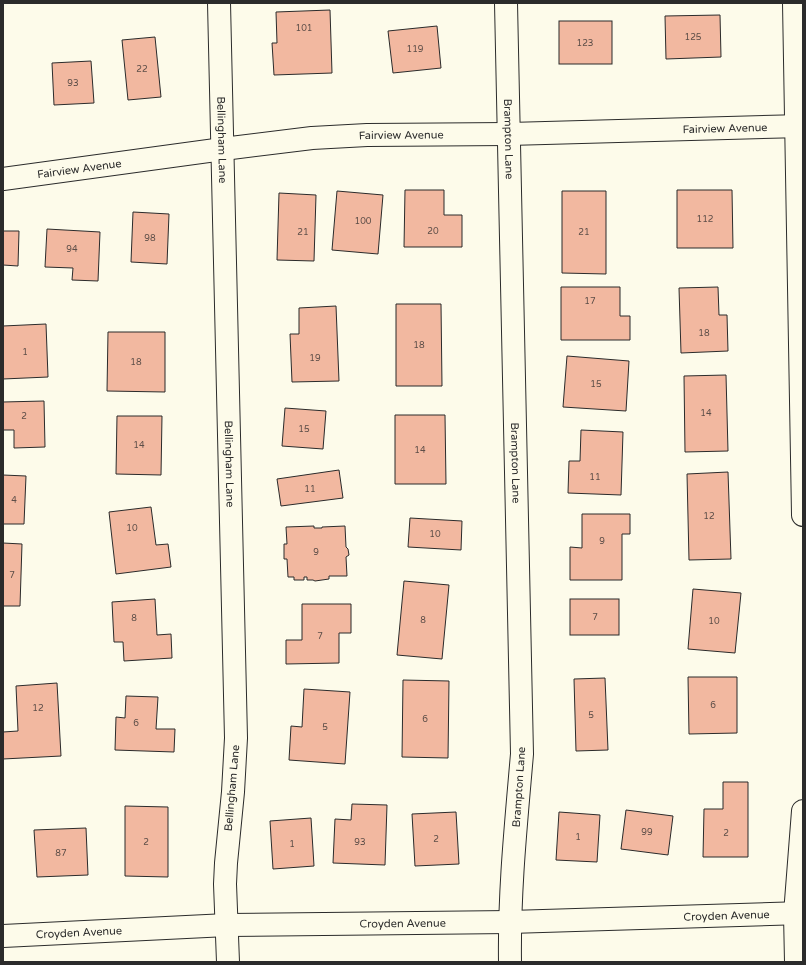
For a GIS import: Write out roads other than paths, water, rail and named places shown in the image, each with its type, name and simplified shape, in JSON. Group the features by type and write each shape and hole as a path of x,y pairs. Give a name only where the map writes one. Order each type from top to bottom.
{"street":[{"name":"Bellingham Lane","path":"219,3 236,738 225,884 228,962"},
{"name":"Brampton Lane","path":"506,3 522,754 512,878 510,962"},
{"path":"794,3 800,127 803,515"},
{"name":"Fairview Avenue","path":"3,179 312,138 367,135 509,134 800,127"},
{"path":"796,962 803,811"},
{"name":"Croyden Avenue","path":"3,936 227,925 510,922 799,914"}]}
